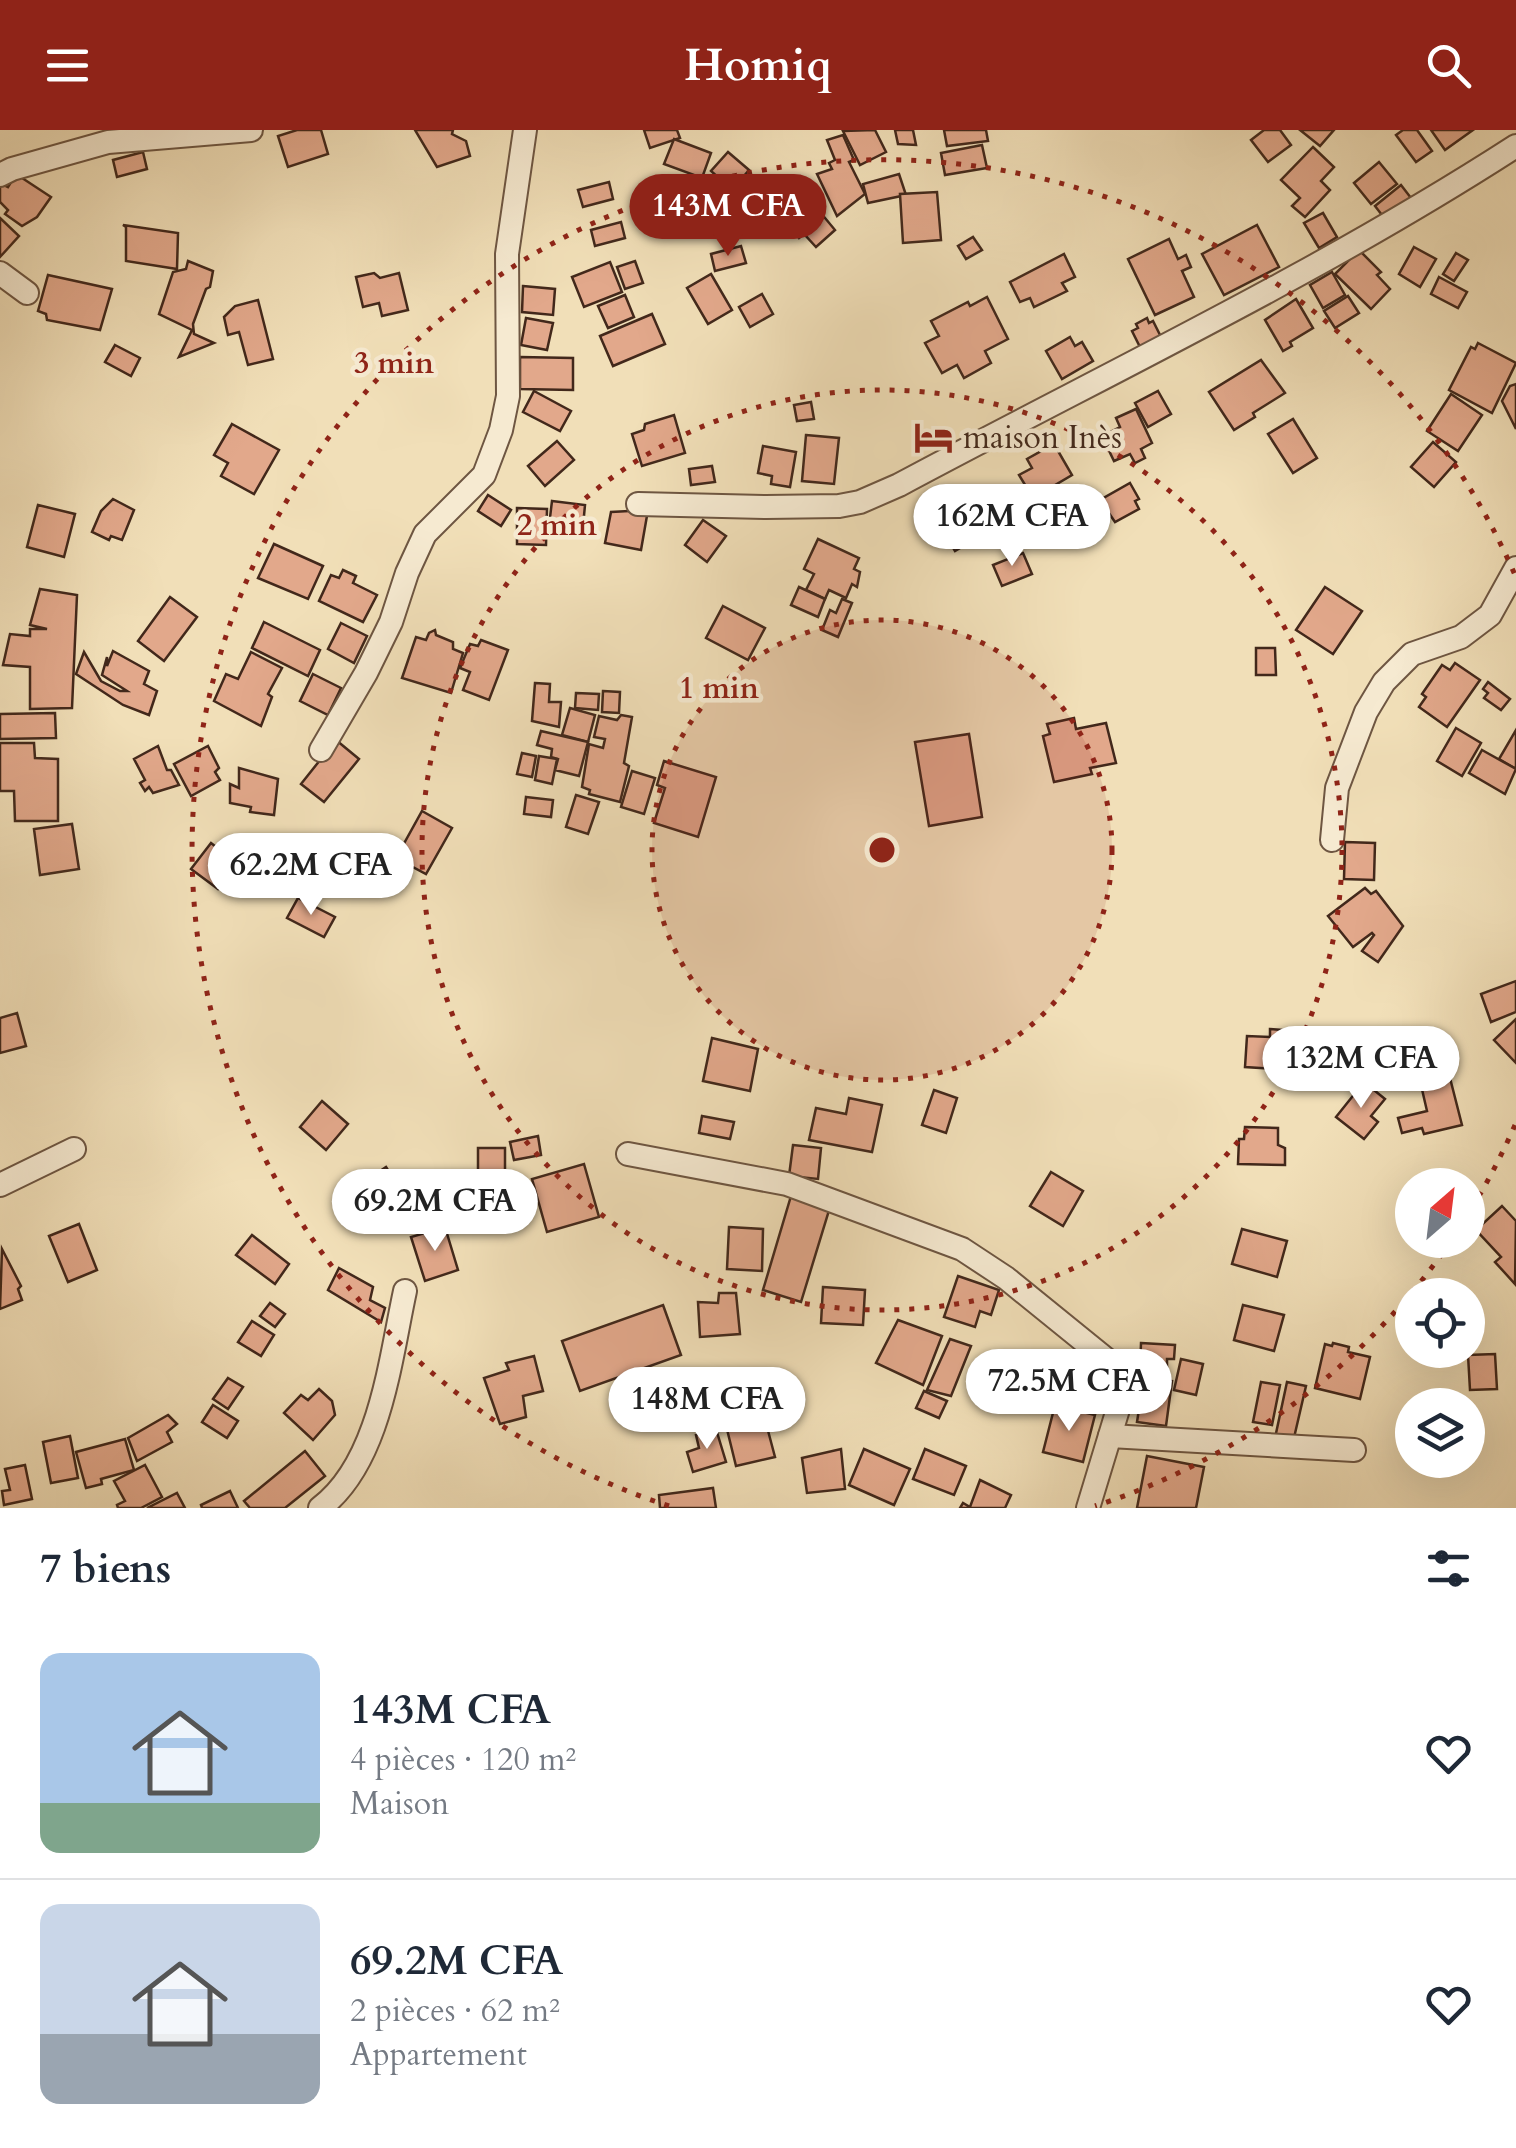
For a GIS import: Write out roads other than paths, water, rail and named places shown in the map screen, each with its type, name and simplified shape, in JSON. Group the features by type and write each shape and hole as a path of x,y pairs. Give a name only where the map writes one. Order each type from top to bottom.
{"street":[{"path":"0,175 108,142 251,130"},
{"path":"321,750 392,622 407,573 425,534 484,475 501,430 508,396 507,254 525,130"},
{"path":"638,504 766,508 860,502 1153,354 1418,210 1516,146"},
{"path":"0,273 27,293"},
{"path":"1332,840 1337,788 1366,712 1384,682 1412,654 1460,637 1490,615 1516,568"},
{"path":"0,1186 74,1149"},
{"path":"628,1154 787,1184 962,1249 1006,1278 1116,1368 1122,1396 1088,1508"},
{"path":"320,1508 334,1498 368,1446 405,1291"},
{"path":"1110,1436 1354,1450"}],"place":[{"name":"maison Inès","path":"933,437"}]}
